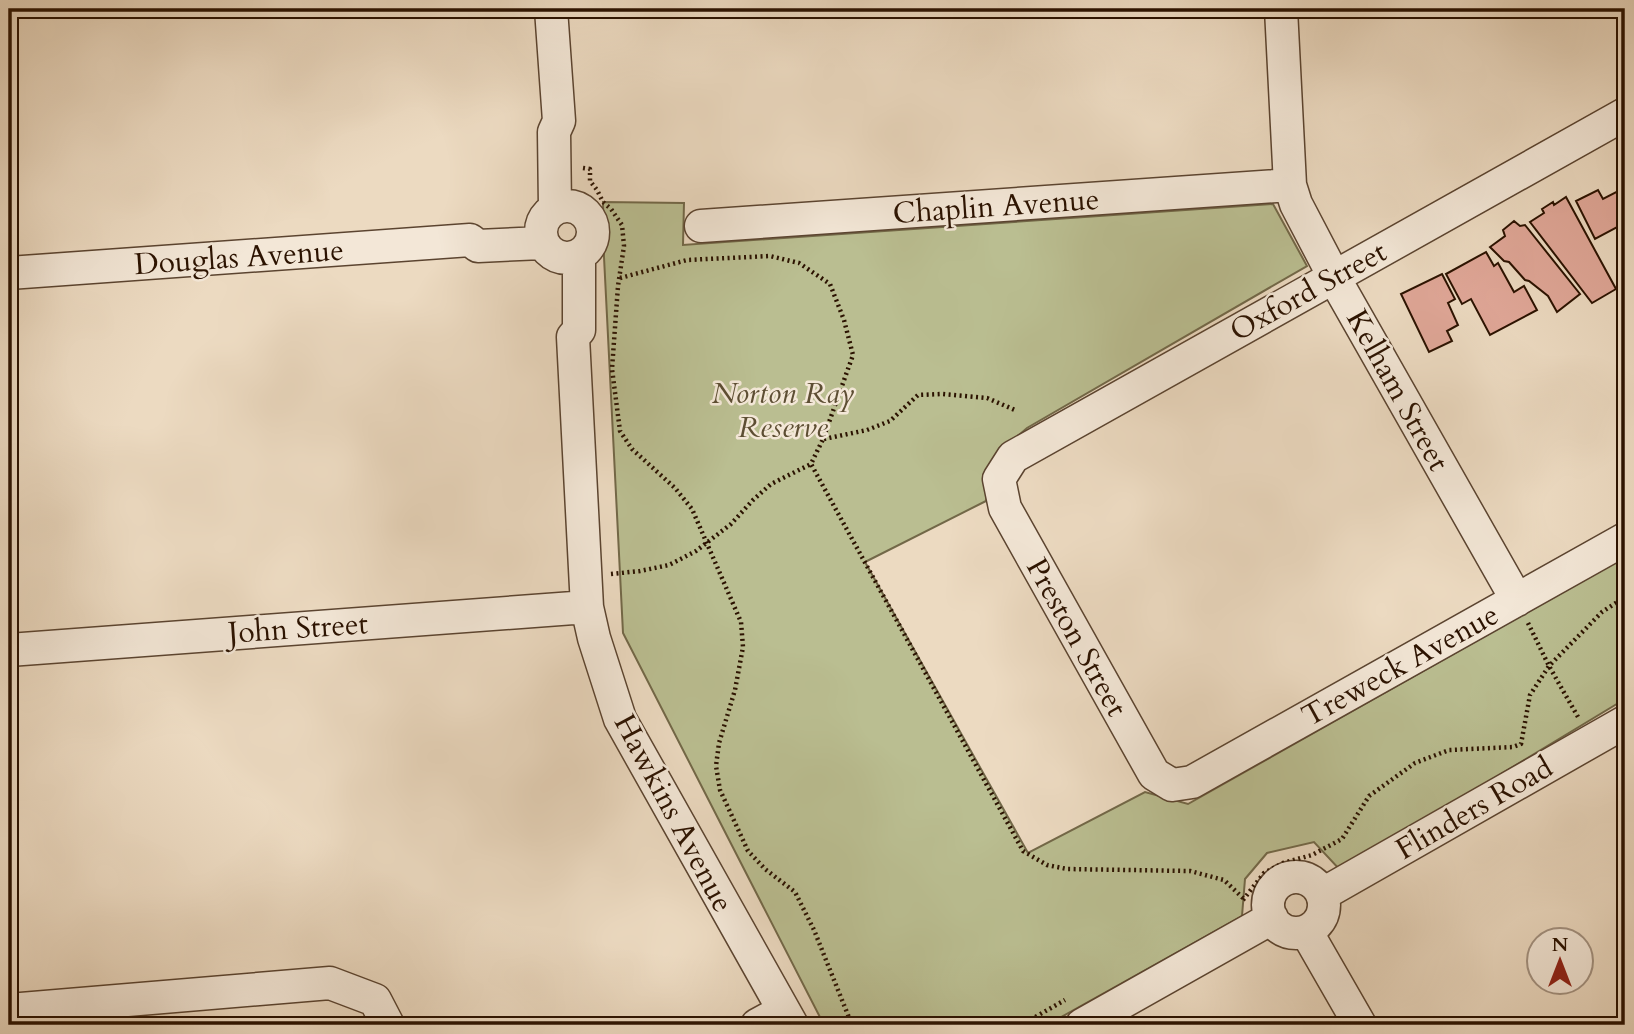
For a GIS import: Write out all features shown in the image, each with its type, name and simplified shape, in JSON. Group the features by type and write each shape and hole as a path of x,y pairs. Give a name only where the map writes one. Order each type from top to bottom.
{"street":[{"name":"Hawkins Avenue","path":"551,9 559,121 554,132 559,232 579,330 573,337 587,607 620,719 777,1020"},
{"name":"Kelham Street","path":"1280,9 1290,185 1296,204 1517,600"},
{"name":"Oxford Street","path":"999,479 1013,457 1625,114"},
{"name":"Hawkins Avenue","path":"559,121 567,130 571,167 559,232"},
{"name":"Chaplin Avenue","path":"701,226 1290,185"},
{"name":"Douglas Avenue","path":"9,273 470,240 478,246 559,232"},
{"name":"Preston Street","path":"999,479 1005,508 1154,774 1172,785"},
{"name":"Treweck Avenue","path":"1172,785 1192,782 1625,539"},
{"name":"John Street","path":"9,650 587,607"},
{"name":"Flinders Road","path":"1322,894 1625,722"},
{"path":"1303,877 1315,883 1322,894 1325,907 1319,922 1306,931 1287,931 1279,927 1272,918 1268,908 1269,897 1276,885 1289,878 1303,877"},
{"path":"1076,1011 1272,918"},
{"path":"1306,931 1360,1025"},
{"path":"9,1010 330,983 375,1000 388,1025"}],"path":[{"path":"571,167 590,169 590,181 622,225 624,246 612,369 620,431 632,449 675,488 692,509 741,622 743,648 736,690 719,743 716,766 720,790 748,851 765,869 795,892 814,930 852,1025"},
{"path":"607,574 669,565 696,551 732,524 771,484 811,464 824,439 853,355 844,320 830,284 799,263 770,256 687,260 620,278"},
{"path":"824,439 867,430 890,421 918,395 987,398 1016,410"},
{"path":"811,464 1023,851 1047,865 1068,869 1191,871 1224,880 1244,899"},
{"path":"1239,905 1264,873 1283,863 1312,855 1342,839 1369,796 1415,763 1449,750 1513,747 1521,744 1530,695 1549,666 1602,612 1625,597"},
{"path":"1517,600 1549,666 1592,741"},
{"path":"1021,1025 1076,1011"}],"green space":[{"name":"Norton Ray Reserve","path":"603,202 684,203 683,245 1273,204 1307,266 1027,428 994,457 986,501 865,562 1028,853 1145,792 1188,804 1625,557 1625,699 1341,871 1314,842 1267,853 1245,879 1242,916 1047,1025 824,1025 623,633"}],"building":[{"path":"1624,188 1625,223 1595,239 1576,201 1598,190 1603,199"},
{"path":"1566,197 1616,289 1592,303 1530,222 1544,213 1542,209"},
{"path":"1514,221 1520,226 1525,225 1580,294 1557,312 1548,296 1525,280 1509,262 1504,261 1490,247 1505,236 1503,230"},
{"path":"1486,252 1494,266 1498,263 1514,292 1524,286 1537,310 1490,335 1471,299 1462,304 1446,274"},
{"path":"1442,274 1455,299 1448,303 1458,325 1447,331 1452,341 1429,352 1401,294"}]}
